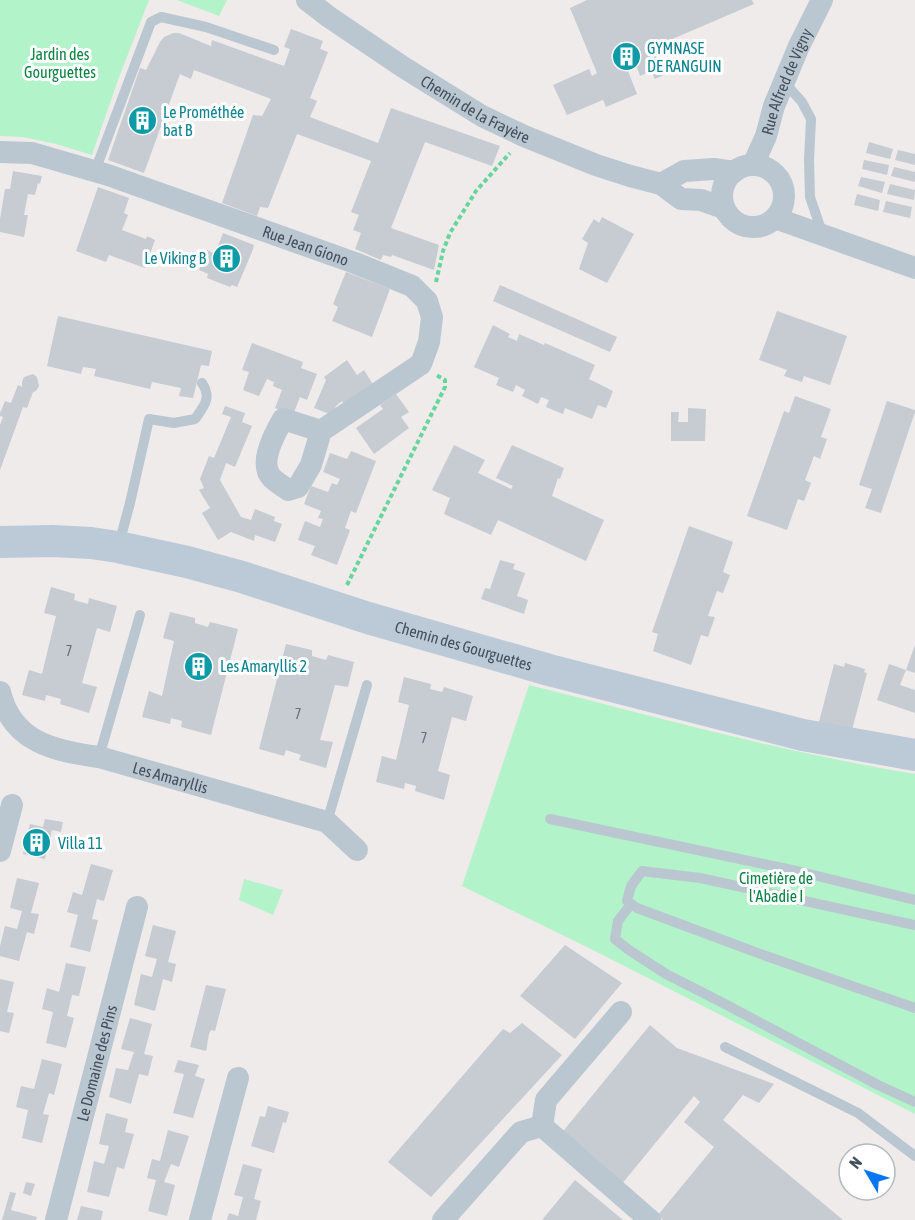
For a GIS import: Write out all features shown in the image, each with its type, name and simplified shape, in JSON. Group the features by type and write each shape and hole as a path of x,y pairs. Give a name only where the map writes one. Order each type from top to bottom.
{"main road":[{"name":"Chemin des Gourguettes","path":"5,546 53,541 91,543 187,562 549,669 803,735 915,755"}],"street":[{"name":"Chemin de la Frayère","path":"307,0 403,67 482,116 596,165 661,184 681,199 701,200 724,208"},
{"name":"Rue Alfred de Vigny","path":"743,168 766,136 774,106 799,46 822,0"},
{"name":"Rue Jean Giono","path":"0,152 32,153 95,171 355,263 411,286 427,301"},
{"path":"661,184 684,171 762,166 777,176 784,193 781,210 775,218 760,227 751,228 735,222 724,208 722,188 727,179 743,168"},
{"path":"775,218 915,268"},
{"path":"321,431 421,364 429,342 432,317 427,301"},
{"name":"Les Amaryllis","path":"0,692 7,712 16,726 32,740 327,822 357,850"},
{"path":"0,852 12,805"},
{"name":"Le Domaine des Pins","path":"56,1220 137,907"},
{"path":"542,1126 546,1100 621,1012"},
{"path":"200,1220 238,1078"},
{"path":"443,1220 521,1132 542,1126"},
{"path":"542,1126 650,1220"}],"lane":[{"path":"95,171 151,22 161,16 206,27 274,50"},
{"path":"784,82 802,102 811,119 810,198 823,235"},
{"path":"118,548 149,419 174,423 195,418 206,402 206,389 202,382"},
{"path":"99,757 140,615"},
{"path":"327,822 367,685"},
{"path":"550,819 798,871 915,900"},
{"path":"915,925 700,878 642,871 631,886 627,901 637,908 766,956 915,1008"},
{"path":"631,904 618,921 615,939 629,950 666,974 915,1102"},
{"path":"725,1047 858,1113 915,1156"}],"path":[{"path":"427,301 434,292 443,251 450,233 476,191 524,136"},
{"path":"340,609 349,580 445,387 445,380"}],"green space":[{"name":"Jardin des Gourguettes","path":"0,0 149,0 92,155 23,137 0,136"},
{"path":"177,0 227,0 219,16"},
{"name":"Cimetière de l'Abadie I","path":"529,685 769,745 915,774 915,1114 462,886"},
{"path":"244,879 283,890 273,915 239,900"}],"building":[{"name":"GYMNASE DE RANGUIN","path":"587,0 752,0 754,4 656,46 668,73 655,79 651,71 640,76 637,67 628,71 637,94 606,107 603,100 567,115 553,85 589,69 592,76 597,73 570,8"},
{"path":"291,29 323,41 320,49 328,52 310,98 317,101 310,117 378,143 391,108 500,146 492,166 425,142 391,228 439,245 434,270 392,255 391,257 383,255 381,260 355,249 361,233 353,230 359,215 351,212 371,161 297,134 268,208 260,207 257,216 222,203 253,115 262,116 271,99 194,70 191,79 180,74 144,173 108,160 140,68 146,70 164,37 179,33 211,46 212,40 284,66 290,49 284,47"},
{"path":"869,142 893,149 890,159 866,153"},
{"path":"898,150 915,154 915,165 895,160"},
{"path":"864,160 889,165 887,175 862,169"},
{"path":"894,167 915,172 915,182 891,176"},
{"path":"13,171 42,176 35,195 28,194 24,215 28,215 24,237 0,232 5,189 10,189"},
{"path":"861,177 885,182 882,193 858,186"},
{"path":"890,184 915,190 914,200 887,194"},
{"path":"98,187 129,198 124,213 128,215 122,230 155,240 145,268 109,255 106,262 76,251"},
{"path":"857,194 880,200 878,211 854,205"},
{"path":"886,201 912,207 910,218 883,212"},
{"path":"602,217 634,234 607,283 579,269 588,243 582,239 594,219 599,223"},
{"name":"Le Viking B","path":"223,233 254,245 237,287 232,285 230,287 207,278 208,274 199,270 207,250 215,254"},
{"path":"346,272 390,289 372,337 332,321 338,307 333,304"},
{"path":"500,285 617,337 610,352 493,301"},
{"path":"777,311 847,336 830,385 804,376 802,382 784,376 787,370 759,360"},
{"path":"58,316 212,351 209,366 201,365 193,398 179,396 181,388 152,382 150,389 94,376 96,369 83,367 81,374 47,366"},
{"path":"493,325 510,334 508,337 517,341 519,334 595,365 589,379 613,391 606,408 598,405 592,419 565,408 563,414 546,407 549,400 541,397 538,404 522,396 525,390 516,385 513,392 496,385 499,378 474,367"},
{"path":"252,343 303,362 301,368 317,374 307,400 300,397 293,415 275,408 282,390 273,386 274,382 267,379 259,396 243,390 249,372 242,370"},
{"path":"347,360 357,375 364,370 374,386 345,406 342,401 336,406 332,415 314,408 326,380 324,377"},
{"path":"33,374 37,377 39,386 33,392 27,408 23,407 0,470 0,425 3,417 0,413 5,401 11,403 18,385 22,387 24,377"},
{"path":"396,394 409,412 401,417 409,428 374,454 356,428 383,409 380,405"},
{"path":"795,396 831,409 821,437 827,439 820,459 814,456 805,480 811,483 804,501 798,499 787,530 747,516 784,411 789,413"},
{"path":"887,401 915,410 915,412 881,513 865,508 872,489 859,485"},
{"path":"225,406 245,413 242,422 252,426 235,467 226,463 220,480 241,517 251,520 255,509 275,517 274,521 282,524 275,542 255,535 254,541 231,532 218,540 202,513 210,508 199,490 204,488 200,479 209,456 214,458 231,417 222,414"},
{"path":"688,408 706,409 705,441 671,441 671,412 679,412 678,422 688,422"},
{"path":"454,445 485,460 478,473 511,489 513,486 496,478 512,445 564,468 552,496 604,520 586,561 498,520 491,535 444,514 450,498 432,490"},
{"path":"351,451 376,461 356,513 351,511 345,528 350,530 337,565 311,555 315,546 298,540 305,521 320,527 323,519 318,518 321,511 304,504 311,486 328,492 332,483 337,485 340,479 323,472 330,453 347,459"},
{"path":"689,526 733,542 723,572 730,575 723,593 717,591 708,616 715,617 708,637 701,635 691,665 653,651 658,634 652,632"},
{"path":"500,560 515,564 513,569 525,573 517,596 528,600 524,614 481,599 485,588 490,589"},
{"path":"51,587 75,594 74,600 88,604 89,598 117,606 110,632 97,628 82,683 97,687 89,713 60,704 61,699 46,695 45,701 22,695 29,670 42,674 56,616 44,613"},
{"name":"Les Amaryllis 2","path":"170,612 195,618 195,623 208,627 210,622 238,629 211,735 181,727 182,721 171,718 170,724 142,717 149,691 162,696 174,641 163,638"},
{"name":"Les Amaryllis 2","path":"286,644 312,650 312,656 326,660 328,655 354,662 348,687 335,685 320,740 333,742 326,768 299,760 301,755 286,750 284,756 259,749"},
{"path":"915,645 915,673 906,670"},
{"path":"845,663 865,669 864,672 867,673 852,730 819,722 834,664 844,667"},
{"path":"889,664 906,670 900,685 915,690 915,713 877,700"},
{"path":"404,677 431,684 430,689 442,692 444,687 473,696 466,721 452,717 438,771 450,775 444,800 415,791 416,786 405,783 404,789 376,782 382,756 396,760 409,705 398,702"},
{"name":"Villa 11","path":"45,819 63,822 61,832 52,830 45,859 23,854 30,824 43,827"},
{"path":"91,864 113,870 104,901 97,899 92,919 98,920 90,952 70,947 78,915 67,912 73,892 82,895"},
{"path":"17,878 39,883 31,913 39,914 34,934 27,932 19,961 0,956 5,926 17,929 22,911 10,908"},
{"path":"153,925 176,931 168,962 176,964 172,982 163,979 155,1011 134,1005 141,974 152,977 157,959 145,956"},
{"path":"565,945 622,983 575,1039 520,996"},
{"path":"66,963 86,967 79,996 72,995 67,1016 74,1018 66,1048 46,1043 53,1012 42,1009 47,988 59,992"},
{"path":"0,979 14,982 7,1012 14,1013 9,1033 0,1031"},
{"path":"206,985 226,989 215,1031 211,1030 209,1034 206,1051 190,1047"},
{"path":"130,1018 152,1024 144,1054 153,1056 148,1076 139,1074 131,1104 109,1097 116,1068 128,1070 134,1052 121,1049"},
{"path":"522,1023 562,1055 431,1197 388,1162 503,1029 510,1033"},
{"path":"650,1025 677,1048 774,1084 759,1103 743,1095 723,1120 843,1220 663,1220 658,1215 714,1147 684,1122 700,1102 694,1096 621,1185 560,1135"},
{"path":"42,1059 62,1064 54,1095 49,1093 43,1114 49,1115 42,1143 22,1138 28,1110 16,1107 21,1086 34,1089"},
{"path":"178,1060 199,1065 195,1076 205,1079 193,1118 173,1113 184,1074 174,1072"},
{"path":"268,1106 289,1112 286,1123 283,1122 274,1153 251,1146 260,1116 265,1117"},
{"path":"106,1113 128,1119 125,1132 134,1134 124,1169 117,1167 109,1197 87,1192 94,1161 104,1164 109,1146 99,1144"},
{"path":"168,1130 189,1136 179,1167 171,1164 164,1182 175,1185 167,1216 148,1211 156,1180 147,1178 152,1159 160,1161"},
{"path":"243,1164 262,1169 254,1199 261,1201 256,1220 227,1220 229,1213 238,1216 243,1197 234,1195"},
{"path":"575,1180 623,1220 542,1220"},
{"path":"26,1182 35,1184 31,1196 23,1193"},
{"path":"10,1192 16,1193 11,1210 37,1217 36,1220 2,1220"},
{"path":"81,1206 103,1211 101,1220 77,1220"}],"place":[{"name":"GYMNASE DE RANGUIN","path":"626,57"},
{"name":"Le Prométhée bat B","path":"142,121"},
{"name":"Le Viking B","path":"227,258"},
{"name":"Les Amaryllis 2","path":"199,666"},
{"name":"Villa 11","path":"37,843"}]}
